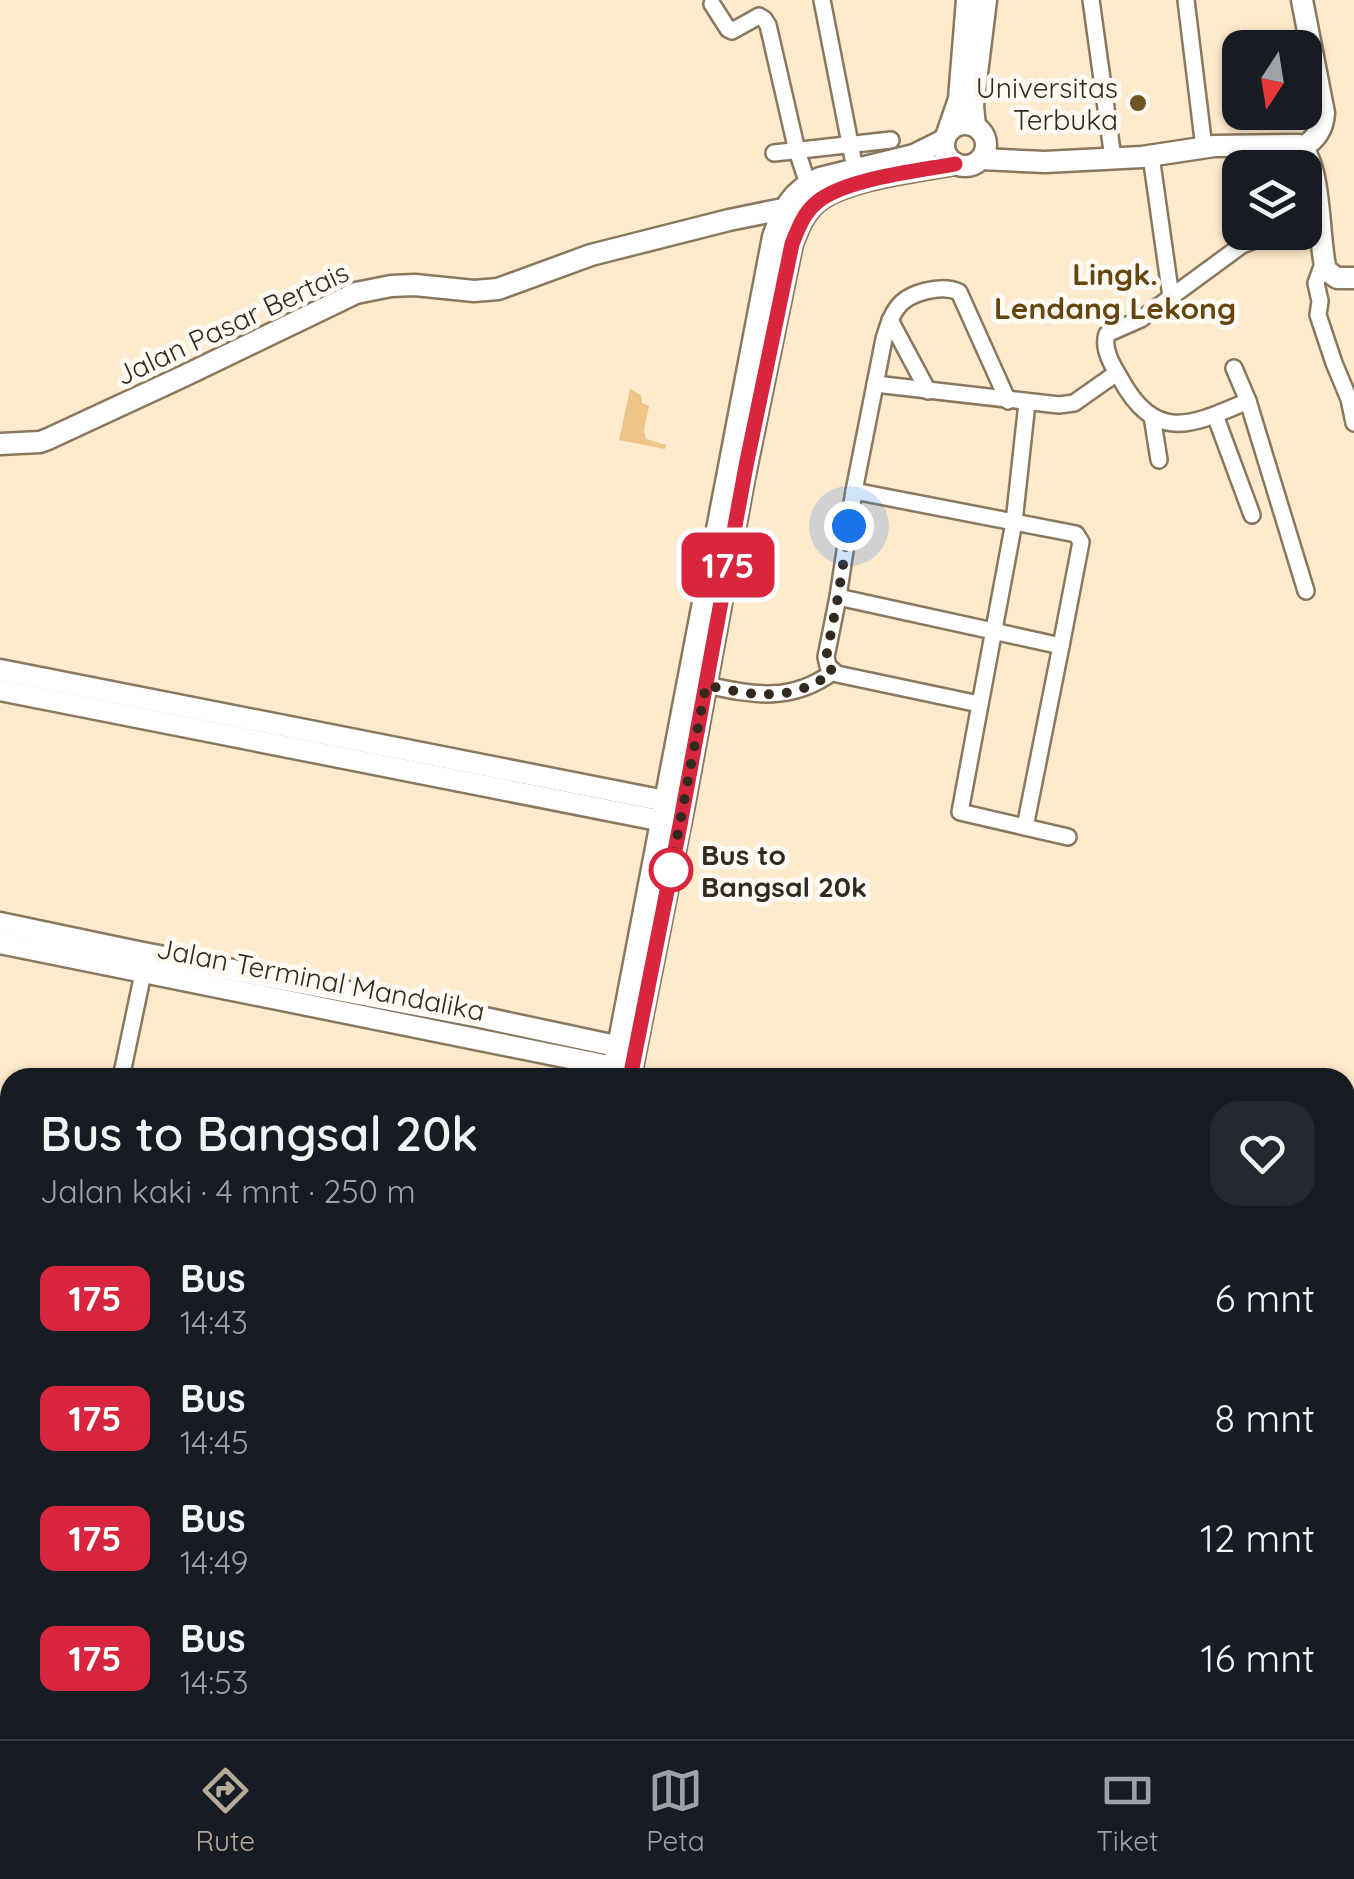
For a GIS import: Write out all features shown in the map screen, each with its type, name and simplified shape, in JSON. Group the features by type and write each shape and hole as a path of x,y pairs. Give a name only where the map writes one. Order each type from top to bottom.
{"street":[{"path":"822,0 855,169"},
{"path":"623,1065 767,314 773,237 783,209 808,184 914,155 946,136 956,126 975,126 982,132 986,151 981,159 964,167 948,158 944,149 946,136 960,99 967,0"},
{"path":"975,126 973,106 986,0"},
{"path":"1091,0 1113,158"},
{"path":"1186,0 1204,148"},
{"path":"981,159 1044,162 1151,156 1204,148 1291,144 1303,148 1321,130 1324,113 1302,0"},
{"path":"712,4 732,31 759,16 768,26 808,184"},
{"path":"774,153 796,143 891,140"},
{"path":"1151,156 1171,297"},
{"path":"767,314 802,220 815,204 846,187 955,164"},
{"name":"Jalan Pasar Bertais","path":"0,444 40,442 356,293 415,285 474,291 498,289 591,256 783,209"},
{"path":"1235,250 1135,323 1112,331 1104,344 1124,386 1138,404 1169,423 1186,424 1248,401"},
{"path":"1321,250 1326,270 1332,276 1354,278"},
{"path":"1324,261 1316,283 1318,314 1349,398 1354,423"},
{"path":"979,704 833,672 826,658 854,491 890,320 898,304 910,296 941,288 959,292 1008,400"},
{"path":"890,320 928,390"},
{"path":"1234,368 1248,401 1306,591"},
{"path":"876,384 1059,405 1074,403 1111,377"},
{"path":"1026,403 1014,522 960,812 1068,837"},
{"path":"1215,415 1252,515"},
{"path":"1152,416 1159,460"},
{"path":"672,813 706,685 735,477"},
{"path":"854,491 1072,532 1081,540 1025,828"},
{"path":"838,597 1061,646"},
{"path":"0,670 672,813"},
{"path":"706,685 769,696 794,692 833,672"},
{"path":"0,690 672,813"},
{"path":"0,922 145,963 123,1068"},
{"name":"Jalan Terminal Mandalika","path":"0,943 145,963 623,1065"}],"shaded area":[{"path":"630,389 649,406 646,439 666,445 665,449 619,440"}],"bus line":[{"name":"175","path":"632,1068 792,244 808,211 824,196 863,183 955,164"}],"place":[{"name":"Universitas Terbuka","path":"1138,103"},
{"name":"Bus to Bangsal 20k","path":"671,870"}],"district":[{"name":"Lingk. Lendang Lekong","path":"1115,291"}],"route":[{"path":"671,870 706,685 769,696 794,692 833,672 826,658 849,526"}]}
